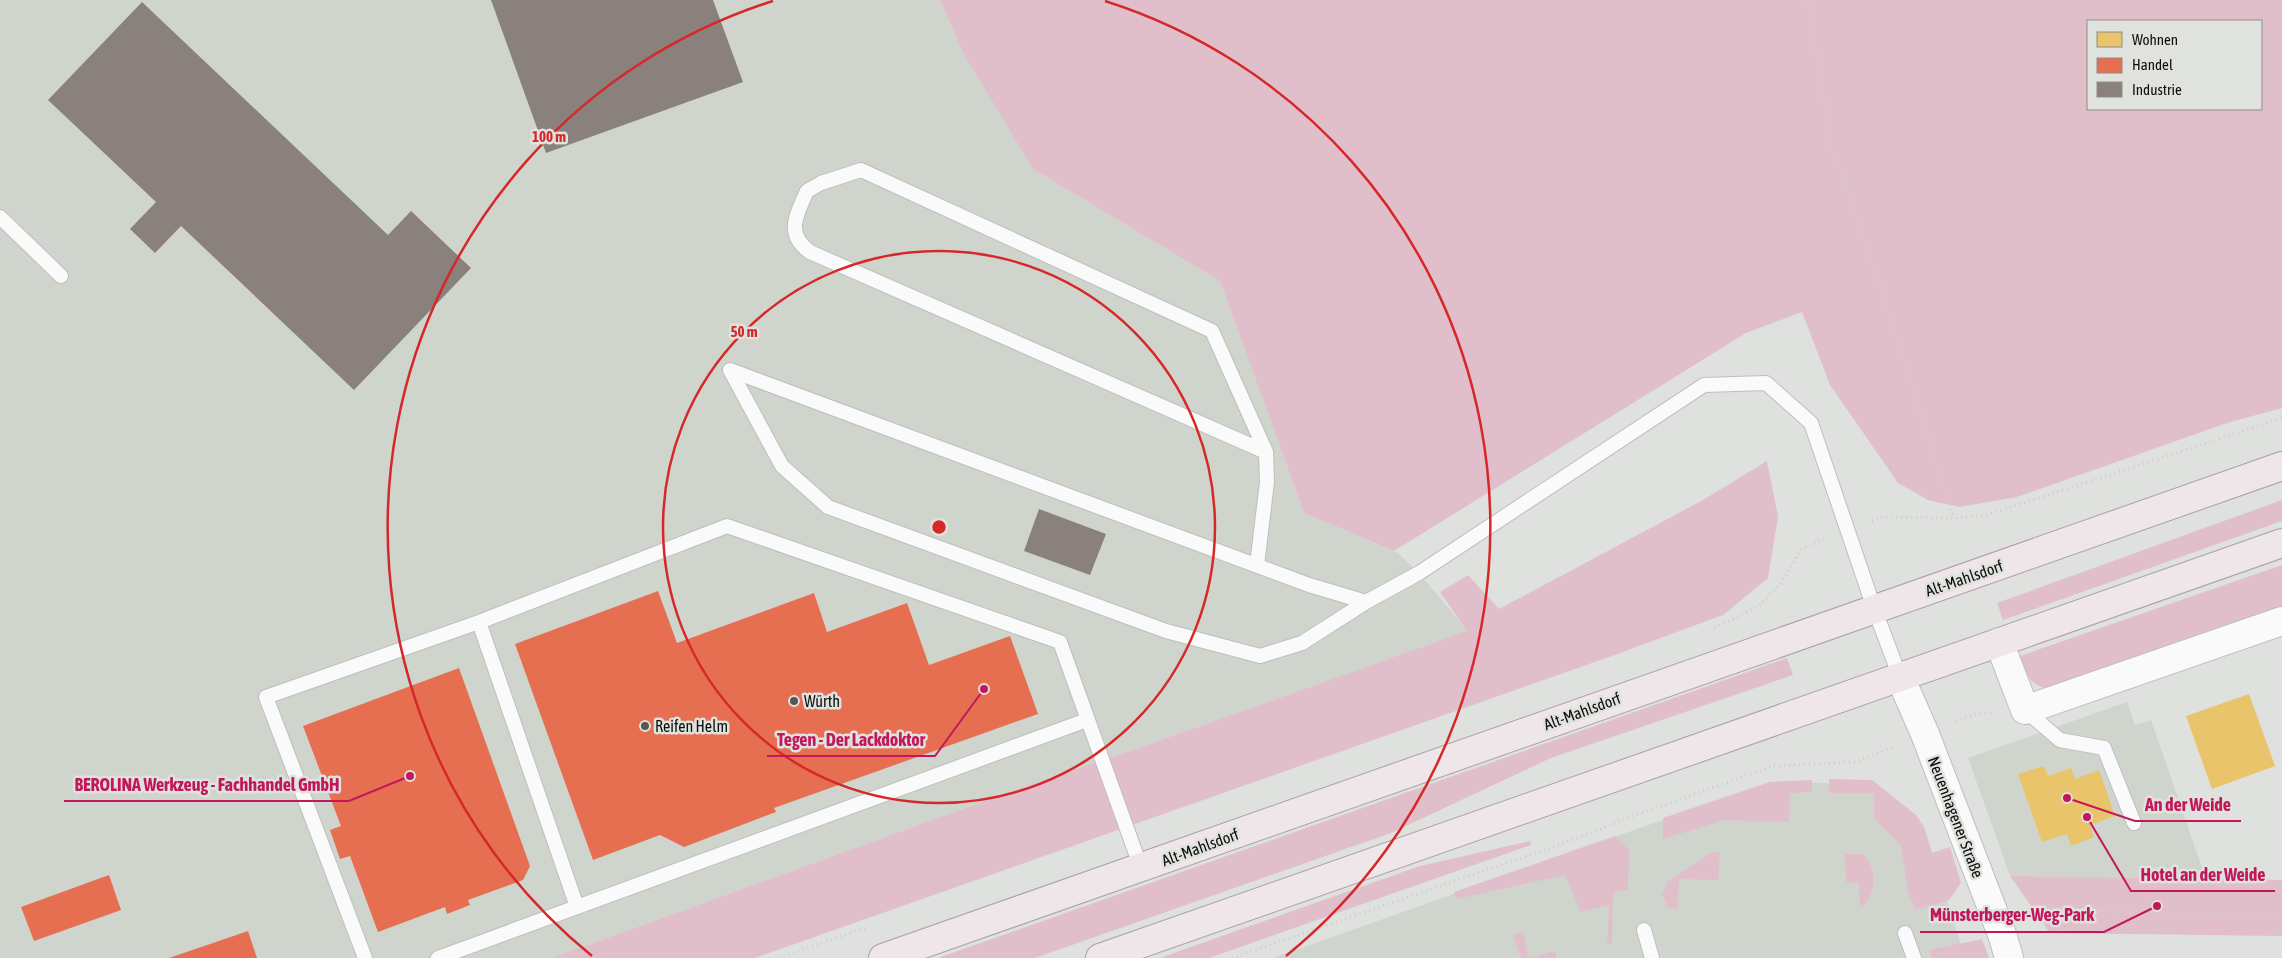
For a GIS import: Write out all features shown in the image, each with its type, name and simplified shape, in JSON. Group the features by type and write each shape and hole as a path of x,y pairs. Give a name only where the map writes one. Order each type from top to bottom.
{"main road":[{"name":"Alt-Mahlsdorf","path":"882,958 2282,466"},
{"path":"1100,958 2282,543"}],"street":[{"path":"2000,642 2025,710 2282,621"},
{"name":"Neuenhagener Straße","path":"1900,677 1925,734 1990,908 2003,937 2009,958"}],"lane":[{"path":"1257,565 1267,482 1266,452 1212,331 862,170 821,183 807,191 794,229 799,244 810,252 1266,452"},
{"path":"0,217 62,276"},
{"path":"1366,602 1309,585 730,370 782,466 828,507 1166,631 1260,656 1302,643 1366,602 1419,573 1704,385 1766,383 1811,423 1874,608 1900,677"},
{"path":"365,958 266,697 479,622 727,526 1060,642 1086,720 1141,868"},
{"path":"479,622 577,907"},
{"path":"2025,710 2060,740 2104,748 2134,823"},
{"path":"438,958 1086,720"},
{"path":"1644,930 1652,958"},
{"path":"1905,933 1914,958"}],"path":[{"path":"1808,0 1831,146 1878,278 1954,518"},
{"path":"1710,630 1759,606 1782,583 1802,548 1847,529 1883,517 1954,518 1987,515 2282,418"},
{"path":"1232,958 1559,845 1636,815 1774,766 1856,762 1976,714 2025,710"},
{"path":"1990,908 2282,915"},
{"path":"779,958 871,926"}],"shaded area":[{"path":"0,0 940,0 963,53 1033,169 1220,281 1304,513 1398,553 1419,573 1468,631 1133,750 1034,783 552,958 0,958"},
{"path":"940,0 2282,0 2282,408 2227,423 2017,497 1959,507 1928,500 1898,483 1830,385 1802,312 1746,333 1394,551 1304,513 1220,281 1033,169 963,53"},
{"path":"1767,461 1778,517 1768,578 1723,615 1609,657 755,958 552,958 1034,783 1133,750 1467,631 1440,592 1468,575 1499,609 1703,500"},
{"path":"2282,500 2282,521 2003,620 1997,603"},
{"path":"2282,565 2282,608 2053,690 2034,683 2025,670 2020,656"},
{"path":"1787,658 1793,675 1551,758 1391,833 1035,958 938,958"},
{"path":"2127,702 2135,725 2151,720 2206,879 2010,876 1968,758"},
{"path":"1829,779 1872,780 1916,815 1924,827 1932,853 1950,847 1961,883 1949,900 1915,910 1908,891 1901,846 1874,818 1874,793 1829,793"},
{"path":"1812,780 1812,792 1790,793 1789,822 1724,820 1663,839 1663,818 1770,782"},
{"path":"1770,782 1877,784 1924,827 1965,958 1273,958"},
{"path":"1615,836 1629,850 1628,890 1613,892 1612,944 1607,946 1609,905 1581,912 1565,875 1457,899 1454,892"},
{"path":"1530,841 1531,845 1209,958 1160,958 1420,866"},
{"path":"1712,852 1720,853 1718,880 1679,879 1677,909 1668,908 1662,895 1668,881"},
{"path":"1845,854 1863,854 1871,866 1874,882 1873,889 1866,902 1860,907 1859,883 1846,882"},
{"path":"2010,876 2282,880 2282,936 2050,933"},
{"path":"1523,932 1528,958 1521,958 1513,935"},
{"path":"1982,939 1989,958 1932,958 1929,950"},
{"path":"1553,951 1556,952 1556,958 1531,958"}],"building: Wohnen":[{"path":"2249,694 2275,766 2212,789 2186,716"},
{"path":"2044,766 2048,776 2071,768 2075,779 2099,770 2115,816 2090,825 2094,837 2071,846 2067,834 2042,842 2018,774"}],"building: Handel":[{"path":"658,591 677,643 814,593 827,632 907,603 929,665 1010,636 1038,714 774,808 776,812 684,847 660,835 593,860 515,644"},
{"path":"459,668 530,866 523,880 468,900 470,905 447,914 445,907 378,932 350,856 340,859 330,830 341,826 303,726"},
{"path":"109,875 121,910 34,941 21,907"},
{"path":"248,931 257,958 169,958"}],"building: Industrie":[{"path":"491,0 713,0 743,82 546,153"},
{"path":"142,2 388,235 411,211 471,268 354,390 181,226 155,253 130,229 156,202 48,100"},
{"path":"1039,509 1106,534 1090,575 1024,551"}],"place":[{"name":"Tegen - Der Lackdoktor","path":"984,689"},
{"name":"Würth","path":"794,701"},
{"name":"Reifen Helm","path":"645,726"},
{"name":"BEROLINA Werkzeug - Fachhandel GmbH","path":"410,776"},
{"name":"An der Weide","path":"2067,798"},
{"name":"Hotel an der Weide","path":"2087,817"},
{"name":"Münsterberger-Weg-Park","path":"2157,906"}]}
